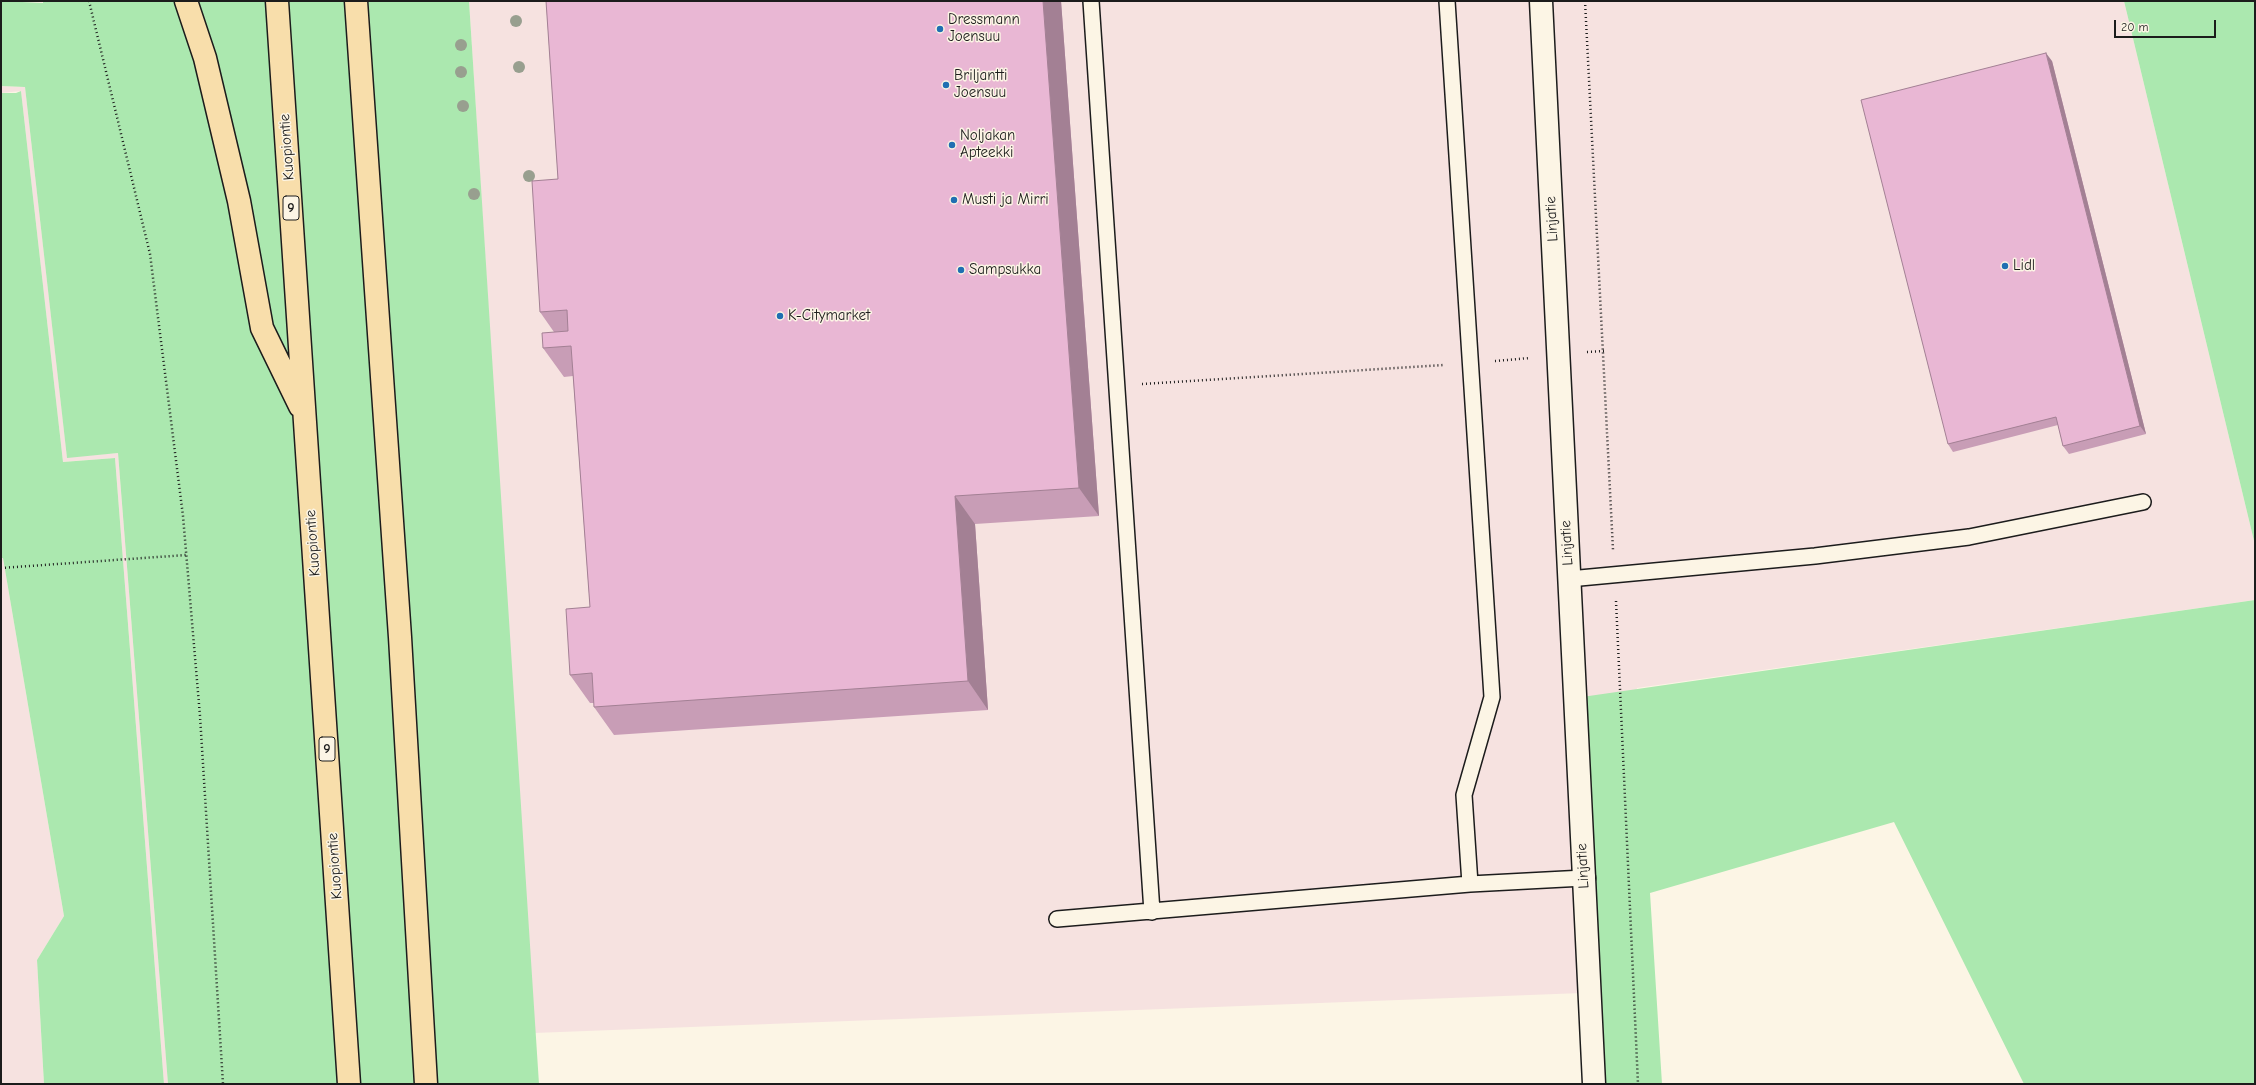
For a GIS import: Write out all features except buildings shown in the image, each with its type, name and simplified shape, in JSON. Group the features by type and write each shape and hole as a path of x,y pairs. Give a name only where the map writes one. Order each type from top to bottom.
{"highway":[{"path":"186,1 205,58 239,201 262,328 304,415"},
{"name":"Kuopiontie","path":"277,1 349,1084"},
{"path":"356,1 400,637 426,1084"}],"street":[{"name":"Linjatie","path":"1541,1 1568,579 1594,1084"}],"lane":[{"path":"1091,1 1152,912"},
{"path":"1447,1 1492,697 1464,795 1470,884"},
{"path":"1568,579 1815,556 1969,537 2143,502"},
{"path":"1057,919 1470,884 1584,878"}],"path":[{"path":"89,1 150,254 183,516 201,732 223,1084"},
{"path":"1585,1 1615,575 1638,1084"},
{"path":"1117,386 1520,360"},
{"path":"1,568 186,555"}],"shaded area":[{"path":"469,1 2124,1 2255,545 2255,600 1637,688 1582,993 534,1033"},
{"path":"1,86 25,87 67,457 118,453 168,1084 164,1084 115,458 63,462 21,91 1,93"},
{"path":"1,558 3,558 64,916 37,960 44,1084 1,1084"}],"green space":[{"path":"1,1 43,3 43,1 469,1 539,1084 168,1084 118,453 67,458 25,87 1,86"},
{"path":"2124,1 2255,1 2255,545"},
{"path":"21,91 63,462 115,458 164,1084 44,1084 37,960 64,916 3,558 1,558 1,93 16,93"},
{"path":"2255,600 2255,1084 2024,1084 1894,822 1650,893 1662,1084 1586,1084 1568,699"}],"place":[{"name":"Dressmann Joensuu","path":"940,29"},
{"name":"Briljantti Joensuu","path":"946,85"},
{"name":"Noljakan Apteekki","path":"952,145"},
{"name":"Musti ja Mirri","path":"954,200"},
{"name":"Lidl","path":"2005,266"},
{"name":"Sampsukka","path":"961,270"},
{"name":"K-Citymarket","path":"780,316"}]}
